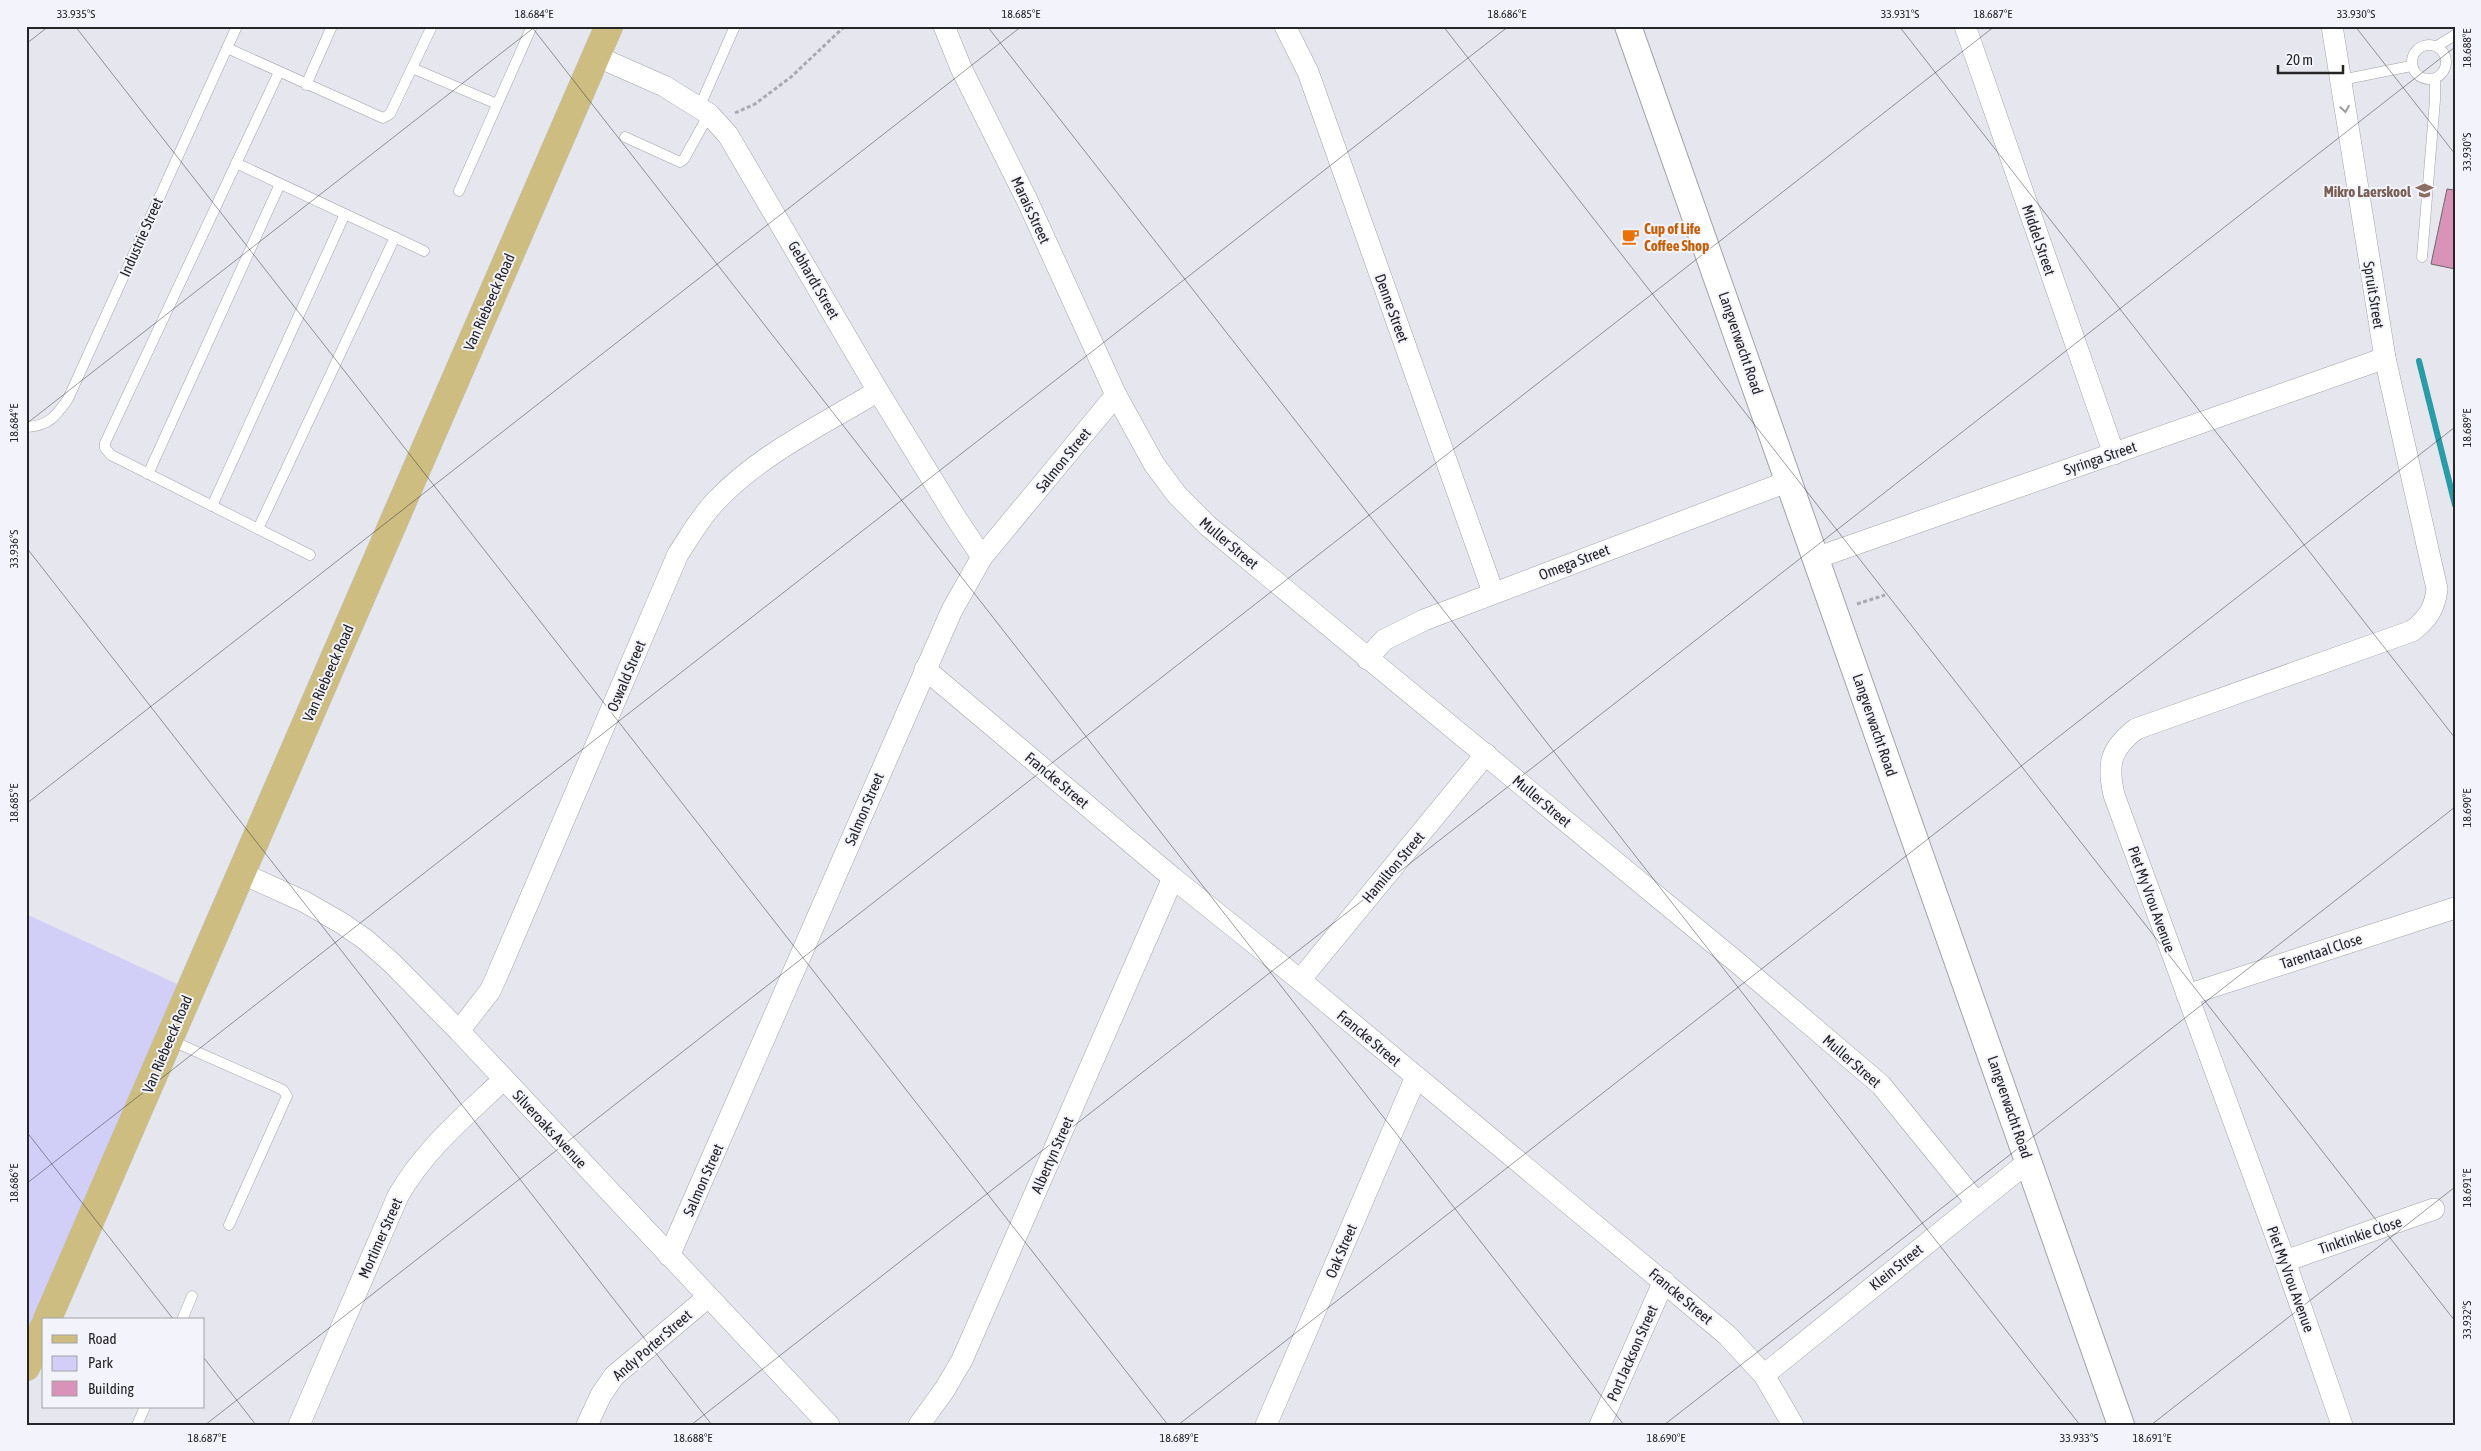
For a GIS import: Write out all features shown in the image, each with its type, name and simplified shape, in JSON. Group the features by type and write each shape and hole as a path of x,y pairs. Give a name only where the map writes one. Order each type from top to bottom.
{"main road":[{"name":"Van Riebeeck Road","path":"48,1318 609,26"},
{"path":"26,1367 42,1331"}],"street":[{"name":"Marais Street","path":"944,26 961,68 1027,200 1116,395"},
{"name":"Denne Street","path":"1285,26 1308,72 1493,592"},
{"name":"Langverwacht Road","path":"1628,26 2121,1425"},
{"name":"Middel Street","path":"1965,26 2114,454"},
{"name":"Spruit Street","path":"2332,26 2385,358 2431,561"},
{"name":"Gebhardt Street","path":"596,56 664,86 704,111 728,135 878,391 982,557"},
{"name":"Syringa Street","path":"1816,558 2385,358"},
{"name":"Oswald Street","path":"459,1031 490,991 678,554 695,528 715,501 765,460 878,391"},
{"name":"Salmon Street","path":"669,1256 952,610 982,557 1116,395"},
{"name":"Muller Street","path":"1116,395 1154,464 1177,495 1208,526 1486,754 1881,1085 1976,1202"},
{"name":"Omega Street","path":"1367,658 1384,640 1424,620 1493,592 1789,481"},
{"name":"Piet My Vrou Avenue","path":"2342,1425 2285,1261 2114,795 2110,776 2115,751 2124,738 2136,729 2412,631 2430,614 2436,598 2437,589 2431,561"},
{"name":"Francke Street","path":"925,669 1173,878 1300,980 1728,1335 1764,1375 1793,1425"},
{"name":"Hamilton Street","path":"1300,980 1486,754"},
{"name":"Silveroaks Avenue","path":"241,873 305,902 366,940 459,1031 829,1425"},
{"name":"Albertyn Street","path":"919,1425 946,1389 962,1360 1173,878"},
{"name":"Tarentaal Close","path":"2187,994 2455,908"},
{"name":"Oak Street","path":"1266,1425 1416,1077"},
{"name":"Mortimer Street","path":"299,1425 398,1196 412,1171 440,1140 503,1080"},
{"name":"Klein Street","path":"1764,1375 2029,1161"},
{"name":"Tinktinkie Close","path":"2285,1261 2434,1209"},
{"name":"Port Jackson Street","path":"1600,1425 1664,1281"},
{"name":"Andy Porter Street","path":"587,1425 601,1394 614,1376 708,1297"}],"lane":[{"name":"Industrie Street","path":"26,427 36,426 55,418 68,399 237,26"},
{"path":"306,85 332,26"},
{"path":"227,48 383,118 390,114 432,26"},
{"path":"459,191 532,26"},
{"path":"625,136 680,162 684,159 735,26"},
{"path":"2437,46 2455,35"},
{"path":"2427,44 2437,46 2444,53 2446,63 2443,72 2435,79 2425,79 2416,75 2411,66 2412,56 2418,47 2427,44"},
{"path":"2340,80 2411,66"},
{"path":"412,68 497,104"},
{"path":"278,72 105,442 105,448 111,455 310,555"},
{"path":"2422,257 2436,100 2435,79"},
{"path":"236,163 424,251"},
{"path":"148,474 280,184"},
{"path":"212,506 345,214"},
{"path":"258,529 395,237"},
{"path":"169,1040 283,1090 287,1096 229,1225"},
{"path":"183,1318 192,1296"},
{"path":"137,1425 144,1408"}],"path":[{"path":"734,114 754,104 791,77 845,26"},
{"path":"1848,607 1885,595"}],"green space":[{"path":"26,914 190,990 47,1318 42,1318 42,1330 26,1367"}],"building":[{"path":"2447,189 2455,190 2455,269 2431,264"}],"waterway":[{"path":"2419,361 2455,505"}],"place":[{"name":"Mikro Laerskool","path":"2425,191"},
{"name":"Cup of Life Coffee Shop","path":"1630,237"}]}
